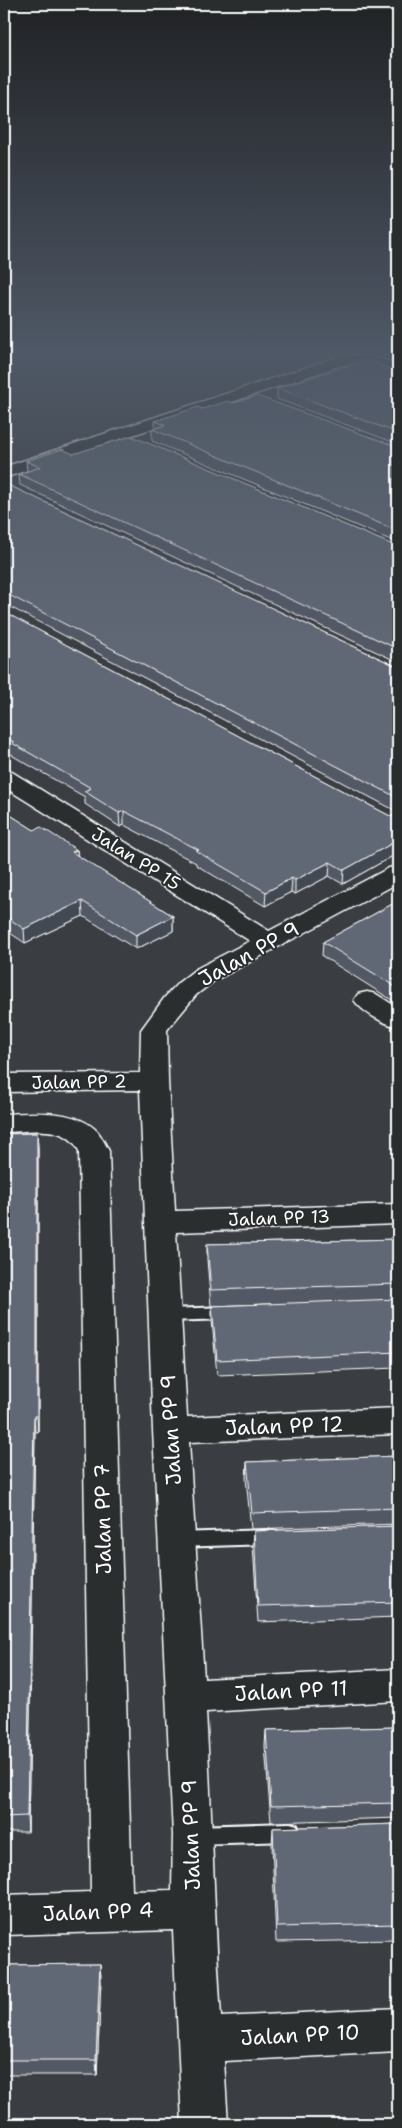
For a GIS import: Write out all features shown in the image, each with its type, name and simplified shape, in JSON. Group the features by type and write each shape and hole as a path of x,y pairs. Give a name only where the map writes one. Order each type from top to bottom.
{"street":[{"path":"7,482 76,452"},
{"name":"Jalan PP 15","path":"4,777 268,941"},
{"name":"Jalan PP 9","path":"205,2124 160,1222 154,1081 154,1030 174,1003 187,989 205,975 398,873"},
{"path":"368,1000 398,1019"},
{"name":"Jalan PP 2","path":"4,1083 154,1081"},
{"name":"Jalan PP 7","path":"4,1123 53,1123 69,1125 81,1131 91,1141 94,1151 112,1911"},
{"name":"Jalan PP 13","path":"160,1222 398,1214"},
{"name":"Jalan PP 12","path":"170,1430 398,1421"},
{"name":"Jalan PP 11","path":"184,1697 398,1685"},
{"name":"Jalan PP 4","path":"4,1915 193,1909"},
{"name":"Jalan PP 10","path":"202,2040 398,2030"}],"lane":[{"path":"166,1315 243,1312"},
{"path":"176,1540 292,1536"},
{"path":"192,1835 310,1832"}],"building":[{"path":"52,452 73,454 78,452 170,452 398,547 398,649 19,474 40,467 26,461"},
{"path":"208,452 398,452 398,531"},
{"path":"4,483 398,667 398,798 4,594"},
{"path":"4,612 390,816 398,817 398,840 344,870 330,862 295,880 292,878 266,892 196,851 199,850 124,811 119,813 84,791 91,788 4,737"},
{"path":"4,811 34,830 41,827 77,850 72,852 173,916 136,935 82,901 24,929 4,915"},
{"path":"398,901 398,986 396,987 323,942"},
{"path":"37,1133 37,1416 34,1416 27,1816 4,1817 4,1134"},
{"path":"398,1239 398,1284 211,1290 207,1244"},
{"path":"398,1299 398,1352 217,1360 212,1306"},
{"path":"398,1456 398,1508 252,1513 247,1462"},
{"path":"398,1526 398,1602 258,1606 254,1531"},
{"path":"398,1727 398,1803 271,1806 266,1730"},
{"path":"398,1824 398,1924 277,1927 273,1828"},
{"path":"100,1964 96,2060 4,2060 4,1965"}]}
